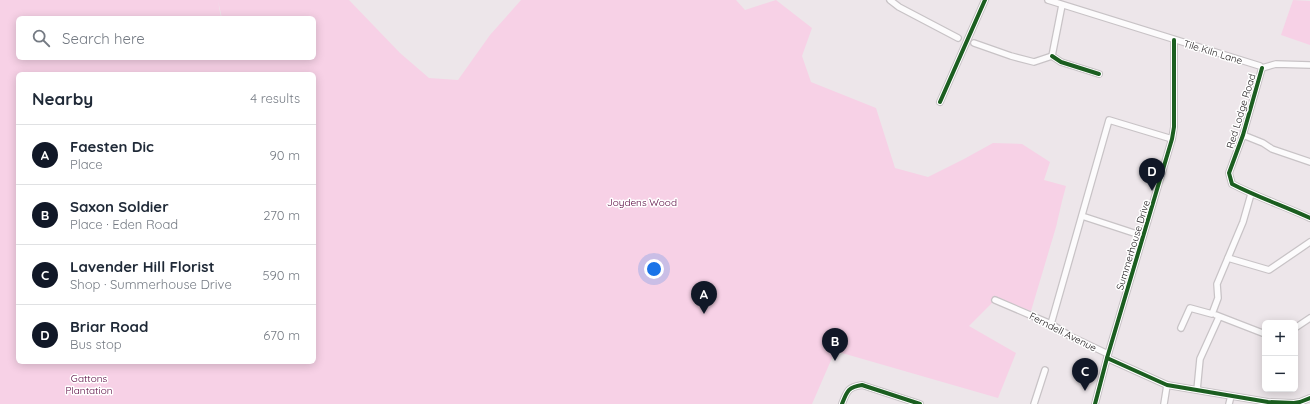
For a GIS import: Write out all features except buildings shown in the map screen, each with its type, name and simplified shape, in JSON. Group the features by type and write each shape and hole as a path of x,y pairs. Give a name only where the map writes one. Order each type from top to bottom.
{"street":[{"path":"890,0 899,7 958,38"},
{"path":"940,102 985,0"},
{"name":"Tile Kiln Lane","path":"1048,0 1260,66 1262,68"},
{"path":"1052,56 1062,5"},
{"name":"Summerhouse Drive","path":"1095,404 1107,356 1172,139 1174,127 1174,40"},
{"path":"974,43 1011,56 1034,62 1052,56"},
{"path":"1052,56 1061,62 1099,74"},
{"path":"1262,68 1276,64 1310,65"},
{"name":"Red Lodge Road","path":"1262,68 1243,134 1229,173 1232,184 1251,194 1310,218"},
{"path":"1051,324 1109,120 1172,139"},
{"path":"1243,134 1272,149 1310,162"},
{"path":"1212,314 1218,298 1218,284 1243,222 1251,194"},
{"path":"1082,216 1143,236"},
{"path":"1228,258 1269,270 1310,242"},
{"name":"Ferndell Avenue","path":"996,300 1051,324 1107,356 1167,385 1268,402 1301,403"},
{"path":"1181,328 1190,308 1212,314 1262,333"},
{"path":"1197,390 1200,359 1219,317"},
{"path":"1298,326 1309,319"},
{"path":"1034,404 1045,370"},
{"path":"842,404 846,393 853,386 862,385 920,404"},
{"path":"1164,404 1167,385"},
{"path":"1229,404 1231,396"},
{"path":"1301,403 1310,398"}],"green space":[{"name":"Joydens Wood","path":"0,0 349,0 400,53 429,78 458,80 490,35 521,0 736,0 745,10 776,0 812,28 802,56 811,82 876,108 895,168 928,177 993,143 1022,144 1050,162 1044,180 1066,186 1056,227 1031,311 996,299 969,326 1016,353 998,398 835,351 812,404 0,404"},
{"path":"1293,0 1310,1 1310,45 1281,35"}],"cycle path":[{"path":"940,102 985,0"},
{"path":"1095,404 1107,358 1172,139 1174,127 1174,40"},
{"path":"1052,56 1061,62 1099,74"},
{"path":"1262,68 1243,135 1229,173 1232,184 1310,218"},
{"path":"1107,358 1167,385 1268,402 1294,403 1310,398"},
{"path":"842,404 845,396 851,388 862,385 920,404"}],"place":[{"name":"Briar Road","path":"1152,191"},
{"name":"Faesten Dic","path":"704,314"},
{"name":"Saxon Soldier","path":"835,361"},
{"name":"Lavender Hill Florist","path":"1085,391"}],"park label":[{"name":"Gattons Plantation","path":"89,384"}]}
